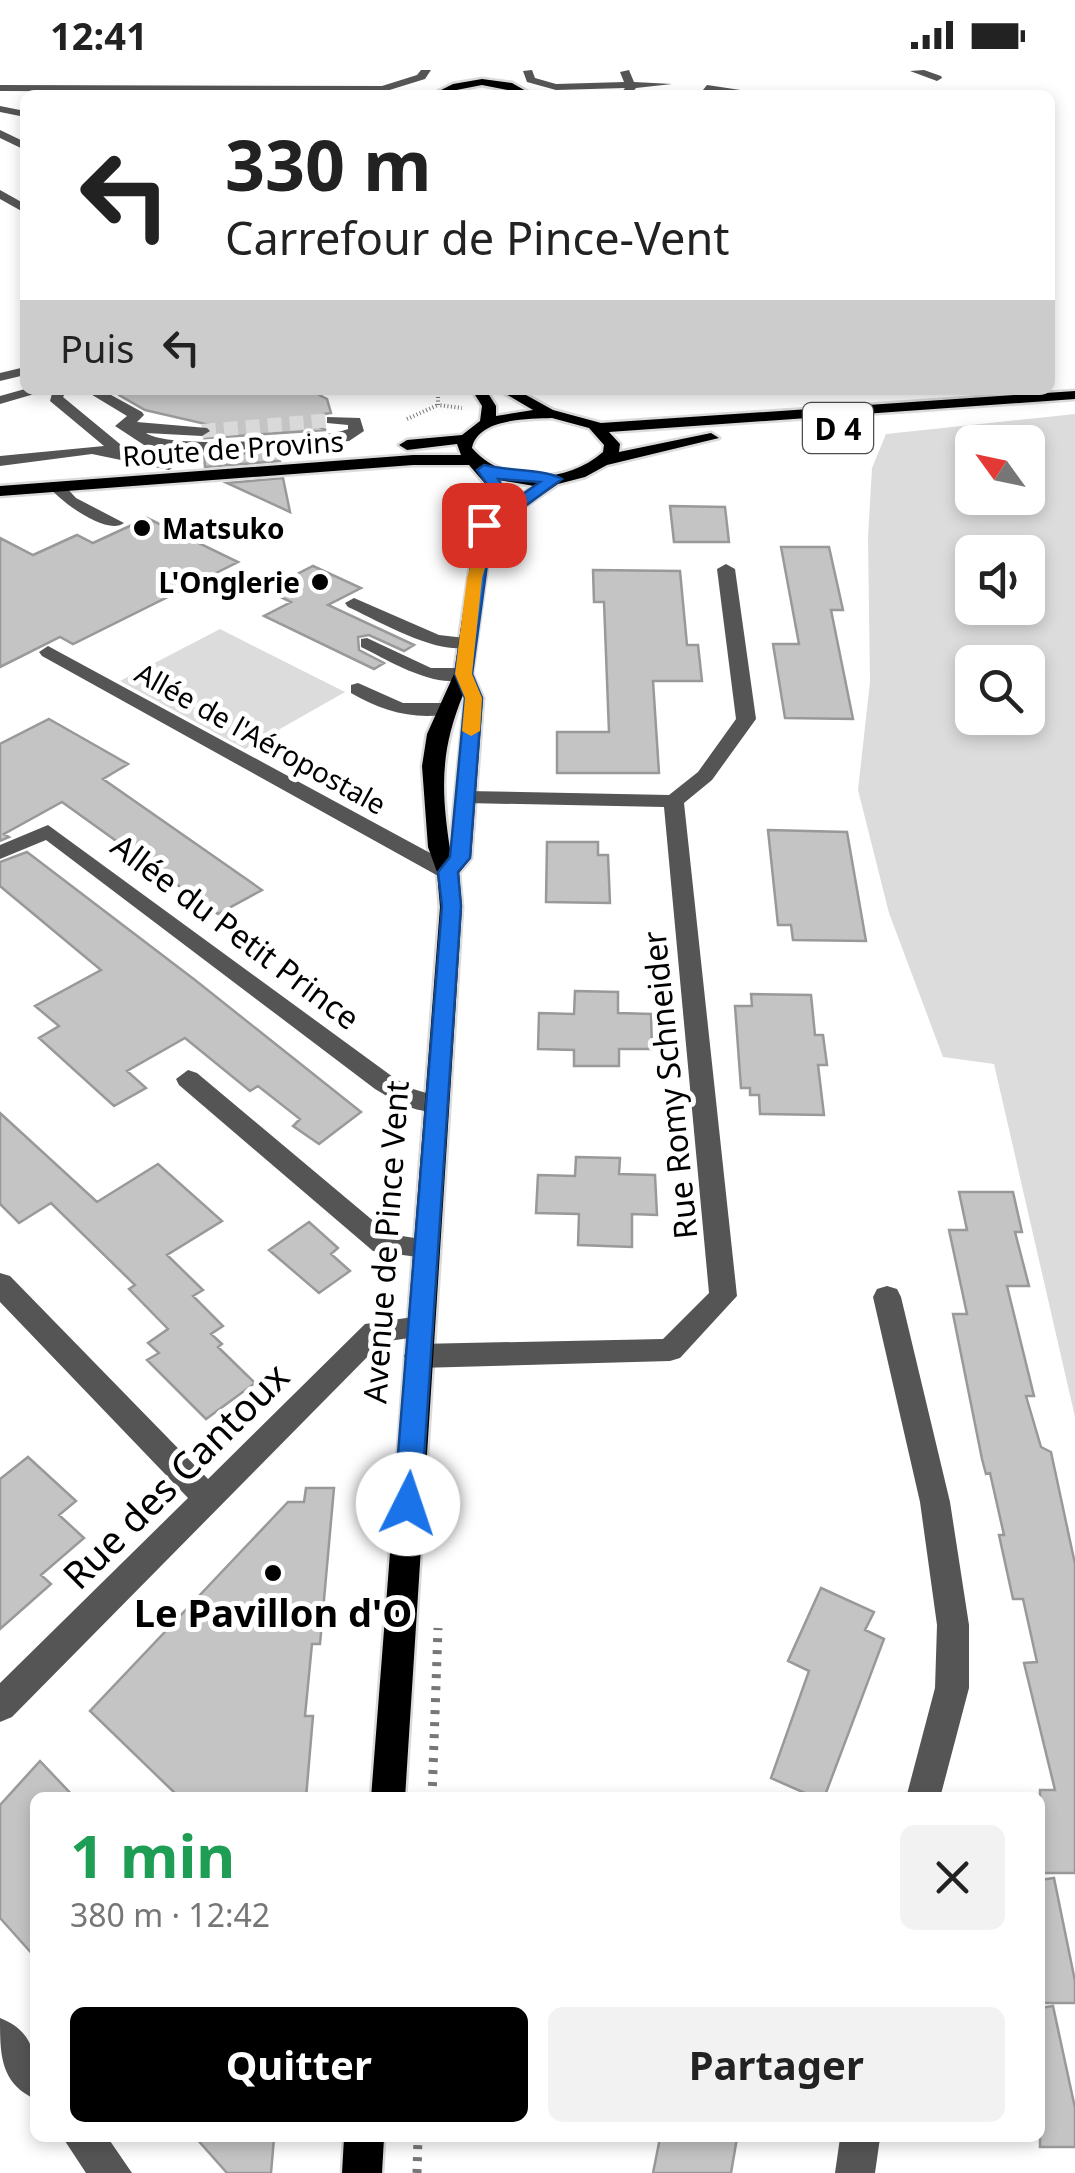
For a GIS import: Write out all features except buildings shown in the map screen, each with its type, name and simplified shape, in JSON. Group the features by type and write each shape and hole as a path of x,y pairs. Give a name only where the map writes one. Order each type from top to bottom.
{"main road":[{"path":"483,83 484,70"},
{"path":"447,90 483,83 518,90"},
{"path":"481,395 489,406 488,422"},
{"path":"516,395 552,414 599,428 612,444 604,462"},
{"name":"D 4","path":"599,428 1075,395"},
{"name":"D 4","path":"758,435 1075,408"},
{"path":"466,438 488,422 552,414"},
{"name":"Avenue de Pince Vent","path":"388,1792 434,1104 452,906 432,781 437,734 463,674 484,525 496,487 464,450 466,438"},
{"name":"Route de Provins","path":"0,480 466,438"},
{"path":"555,479 660,446 724,438"},
{"name":"Route de Provins","path":"0,492 413,460 478,465 505,476 555,479"},
{"name":"Avenue de Pince Vent","path":"481,557 518,504 555,479"},
{"name":"Avenue de Pince Vent","path":"448,872 460,858 474,698 463,674"},
{"path":"362,2173 364,2142"}],"street":[{"path":"305,90 384,89 421,77 426,70"},
{"path":"528,70 530,80 556,87 667,84"},
{"path":"919,70 915,72 937,78"},
{"path":"625,72 632,90"},
{"path":"0,88 74,90"},
{"path":"707,88 720,90"},
{"path":"57,395 55,398 120,452"},
{"path":"98,433 125,425 137,415 100,395"},
{"path":"125,425 150,442 188,448 348,436 356,431 354,420 332,420"},
{"path":"125,425 163,432 202,431"},
{"path":"0,462 92,448 168,465"},
{"path":"57,487 70,501 116,523"},
{"path":"466,797 674,802 705,776 746,719 726,569"},
{"path":"354,603 435,640 465,643"},
{"path":"367,643 428,673 463,674"},
{"name":"Allée de l'Aéropostale","path":"48,652 448,872"},
{"path":"358,689 390,708 415,713 447,710"},
{"name":"Rue Romy Schneider","path":"419,1342 670,1350 723,1296 674,802"},
{"name":"Allée du Petit Prince","path":"0,854 48,830 384,1083 404,1095 434,1104"},
{"path":"188,1079 382,1244 425,1248"},
{"path":"0,1284 207,1498"},
{"path":"888,1297 935,1502 953,1624 952,1688 926,1792"},
{"name":"Rue des Cantoux","path":"0,1706 376,1332 419,1342"},
{"path":"0,2037 30,2074"},
{"path":"86,2142 112,2173"},
{"path":"855,2173 859,2142"}],"path":[{"path":"438,395 438,405 470,409"},
{"path":"417,2173 418,2142"}],"shaded area":[{"path":"1075,414 1075,1417 994,1064 943,1057 889,913 858,790 870,682 868,537 872,468 886,434 955,427 955,515 1045,515 1045,425 971,425"},
{"path":"220,629 345,692 245,749 120,681"}],"tunnel":[{"path":"202,431 332,420"}],"slow traffic":[{"path":"471,731 474,698 463,674 474,578 481,557 516,506"}],"place":[{"name":"Matsuko","path":"142,528"},
{"name":"L'Onglerie","path":"320,582"},
{"name":"Le Pavillon d'O","path":"273,1573"}],"route":[{"path":"408,1504 434,1104 452,906 448,872 460,858 474,698 463,674 474,578 481,557 518,504 555,479 505,476 484,470 496,487 484,525"}]}
